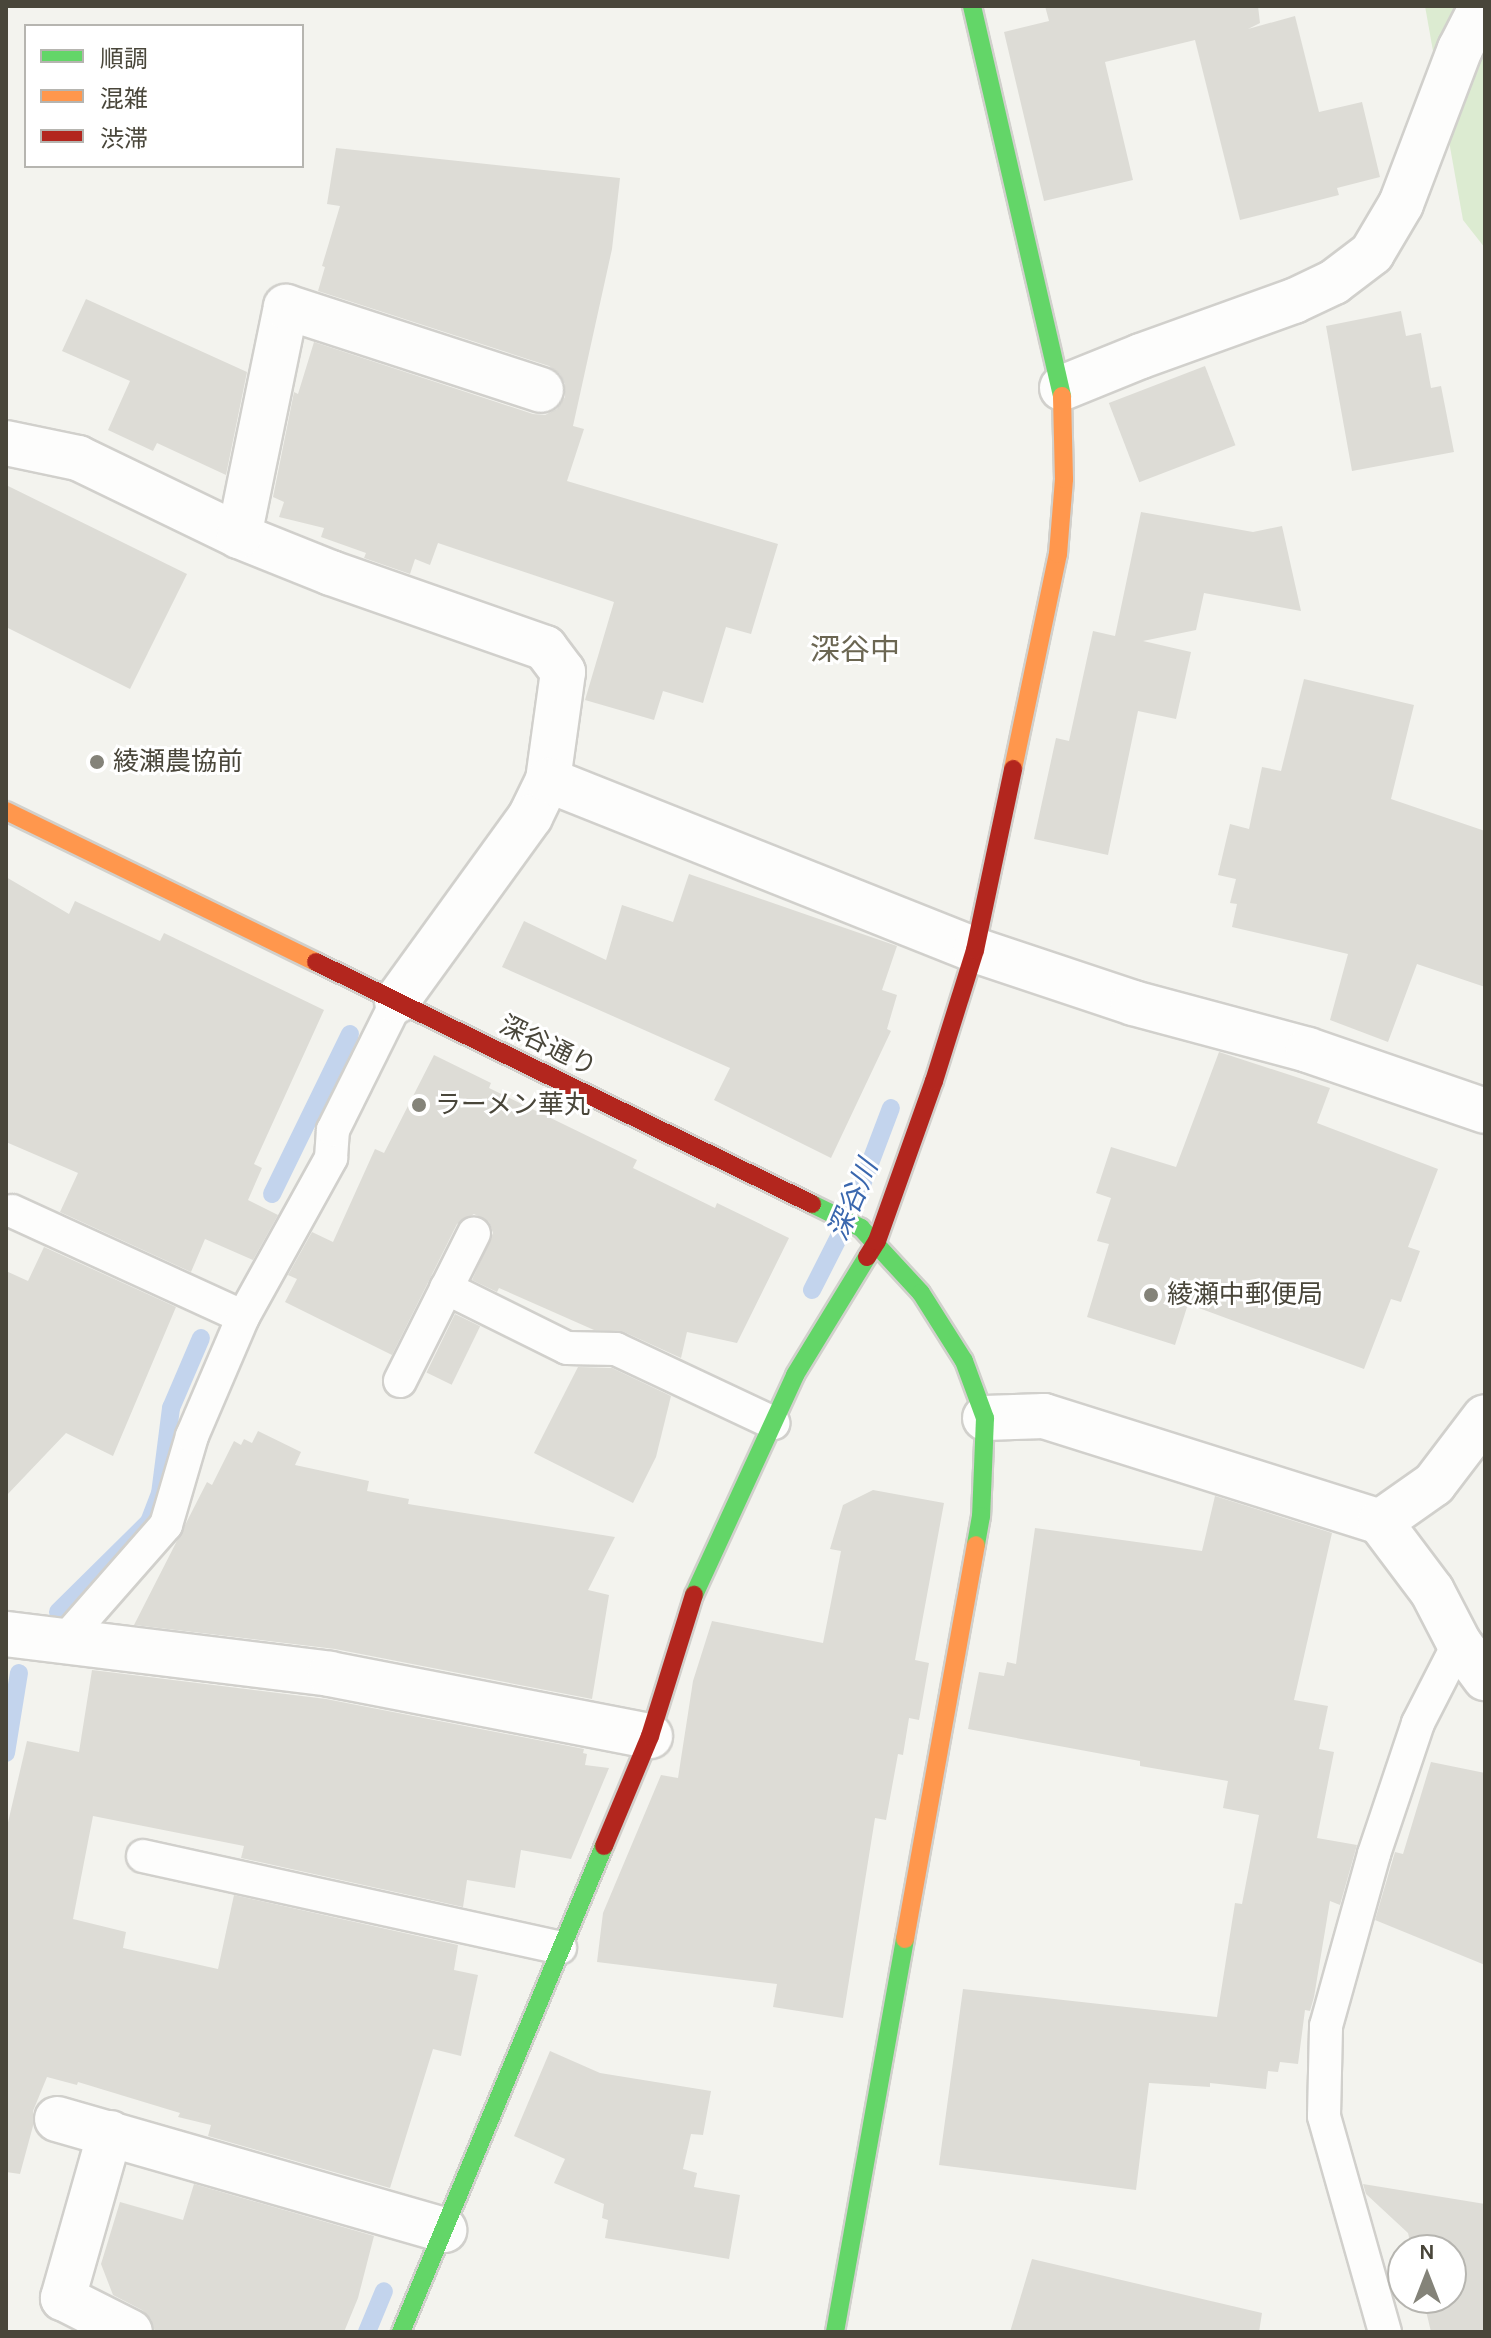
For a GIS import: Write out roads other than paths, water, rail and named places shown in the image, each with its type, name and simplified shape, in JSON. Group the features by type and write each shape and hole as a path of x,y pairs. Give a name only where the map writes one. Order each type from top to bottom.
{"street":[{"path":"401,2332 650,1736 694,1596 795,1375 877,1241 934,1081 975,950 1058,554 1064,479 1062,388 972,6"},
{"path":"1062,388 1294,301 1334,282 1372,253 1401,204 1460,49 1482,6"},
{"path":"239,536 286,307 541,390"},
{"path":"6,443 78,458 239,536 331,573 545,648 563,672 548,780 530,817 397,1001"},
{"path":"548,780 975,950 1133,1003 1308,1050 1485,1111"},
{"name":"深谷通り","path":"6,811 861,1228 877,1241 947,1329 964,1361 985,1418"},
{"path":"835,2332 981,1516 985,1418 1044,1416 1380,1522 1432,1591 1459,1643 1485,1678"},
{"path":"1380,1522 1434,1484 1485,1417"},
{"path":"6,1634 330,1674 650,1736"},
{"path":"57,2119 444,2230"},
{"path":"110,2133 63,2298 130,2332"}],"lane":[{"path":"65,1640 166,1525 192,1436 243,1317 331,1158 333,1130 397,1001"},
{"path":"12,1211 243,1317"},
{"path":"400,1381 474,1233"},
{"path":"446,1288 567,1348 616,1349 773,1423"},
{"path":"1385,2332 1324,2116 1326,2026 1374,1854 1418,1723 1459,1643"},
{"path":"143,1856 560,1948"}],"waterway":[{"path":"272,1194 350,1034"},
{"name":"深谷川","path":"812,1290 852,1211 891,1108"},
{"path":"58,1612 149,1522 160,1494 171,1408 201,1338"},
{"path":"6,1753 19,1673"},
{"name":"深谷川","path":"367,2332 384,2291"}],"place":[{"name":"綾瀬農協前","path":"97,762"},
{"name":"ラーメン華丸","path":"419,1105"},
{"name":"綾瀬中郵便局","path":"1151,1295"}],"district":[{"name":"深谷中","path":"855,650"}]}
